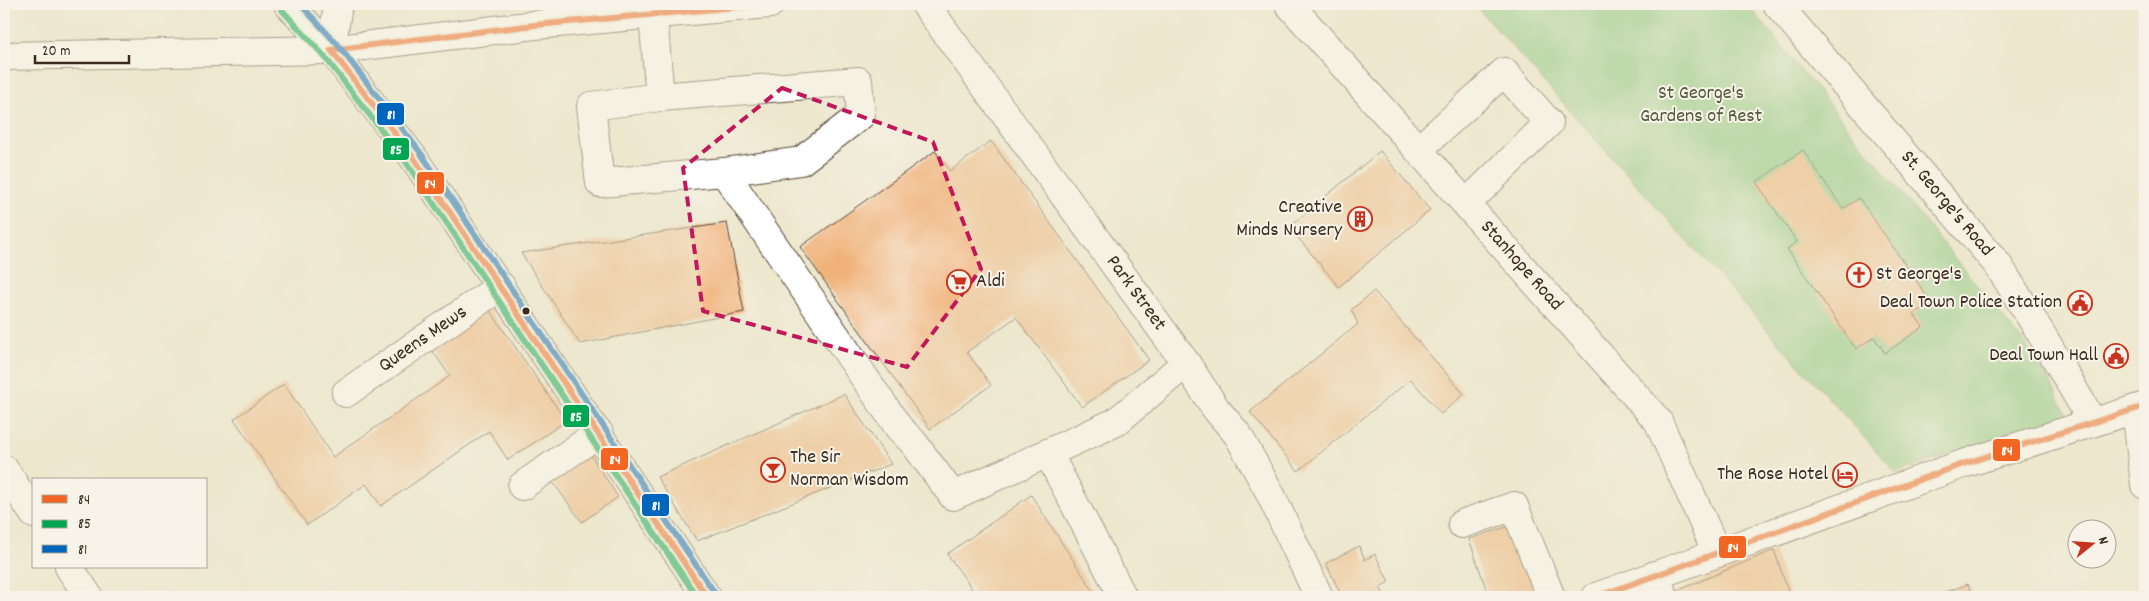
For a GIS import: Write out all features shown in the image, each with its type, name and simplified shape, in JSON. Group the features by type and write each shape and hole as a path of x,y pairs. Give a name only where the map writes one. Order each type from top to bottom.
{"street":[{"path":"288,4 331,50 402,140 707,597"},
{"path":"331,50 338,4"},
{"path":"4,56 331,50 535,25 653,16 770,4"},
{"name":"Park Street","path":"925,4 1186,363 1216,409 1238,435 1270,491 1319,597"},
{"name":"Stanhope Road","path":"1289,4 1658,421 1718,553"},
{"name":"St. George's Road","path":"1777,4 1998,265 2046,340 2092,422"},
{"path":"653,16 660,97"},
{"path":"1418,150 1504,72 1549,123 1466,204"},
{"path":"858,81 860,115 802,162 724,172 600,183 591,106 660,97 858,81"},
{"path":"724,172 899,428 913,442 954,496 1116,422 1186,363"},
{"name":"Queens Mews","path":"346,393 501,286"},
{"path":"1596,597 1660,586 1718,553 1963,464 2141,407 2145,485"},
{"path":"522,486 599,433"},
{"path":"1048,453 1123,597"},
{"path":"4,469 32,511"},
{"path":"1462,524 1514,506 1551,597"},
{"path":"70,568 89,597"}],"highlighted area":[{"path":"782,88 933,142 981,269 907,367 703,311 683,168"}],"green space":[{"name":"St George's Gardens of Rest","path":"1474,4 1747,4 2029,349 2049,380 2067,415 1896,473"}],"building":[{"name":"Aldi","path":"991,141 1149,360 1082,407 1016,317 967,352 991,385 930,429 800,247 935,151 950,171"},
{"name":"St George's","path":"1803,150 1843,209 1859,198 1931,302 1914,314 1923,327 1885,353 1874,337 1856,349 1787,249 1797,242 1756,182"},
{"name":"Creative Minds Nursery","path":"1380,151 1430,210 1339,287 1289,227"},
{"path":"727,223 744,312 580,344 521,253"},
{"path":"1374,291 1464,394 1441,414 1411,379 1298,471 1250,412 1358,324 1351,310"},
{"path":"489,309 566,421 508,460 489,431 381,506 366,484 307,525 234,419 284,384 333,457 450,376 431,349"},
{"name":"The Sir Norman Wisdom","path":"844,394 891,464 697,541 657,477"},
{"path":"589,452 618,497 582,522 550,478"},
{"path":"1031,495 1097,597 975,597 971,587 947,554"},
{"path":"1513,525 1542,591 1526,597 1489,597 1469,539"},
{"path":"1359,546 1365,560 1375,554 1389,582 1380,587 1385,597 1342,597 1326,563"},
{"path":"1774,550 1790,597 1675,597 1672,593"},
{"path":"1968,584 1973,597 1932,597"}],"transit line":[{"name":"81","path":"300,4 338,45 420,152 714,592"},
{"name":"84","path":"331,50 535,25 770,4"},
{"name":"85","path":"282,10 324,56 406,162 697,597"},
{"name":"84","path":"331,50 413,157 707,597"},
{"name":"84","path":"1596,597 1963,464 2145,406"}],"place":[{"name":"Creative Minds Nursery","path":"1360,219"},
{"name":"St George's","path":"1859,275"},
{"name":"Aldi","path":"959,282"},
{"name":"Deal Town Police Station","path":"2080,303"},
{"name":"Deal Town Hall","path":"2116,356"},
{"name":"The Sir Norman Wisdom","path":"773,470"},
{"name":"The Rose Hotel","path":"1845,475"}]}
